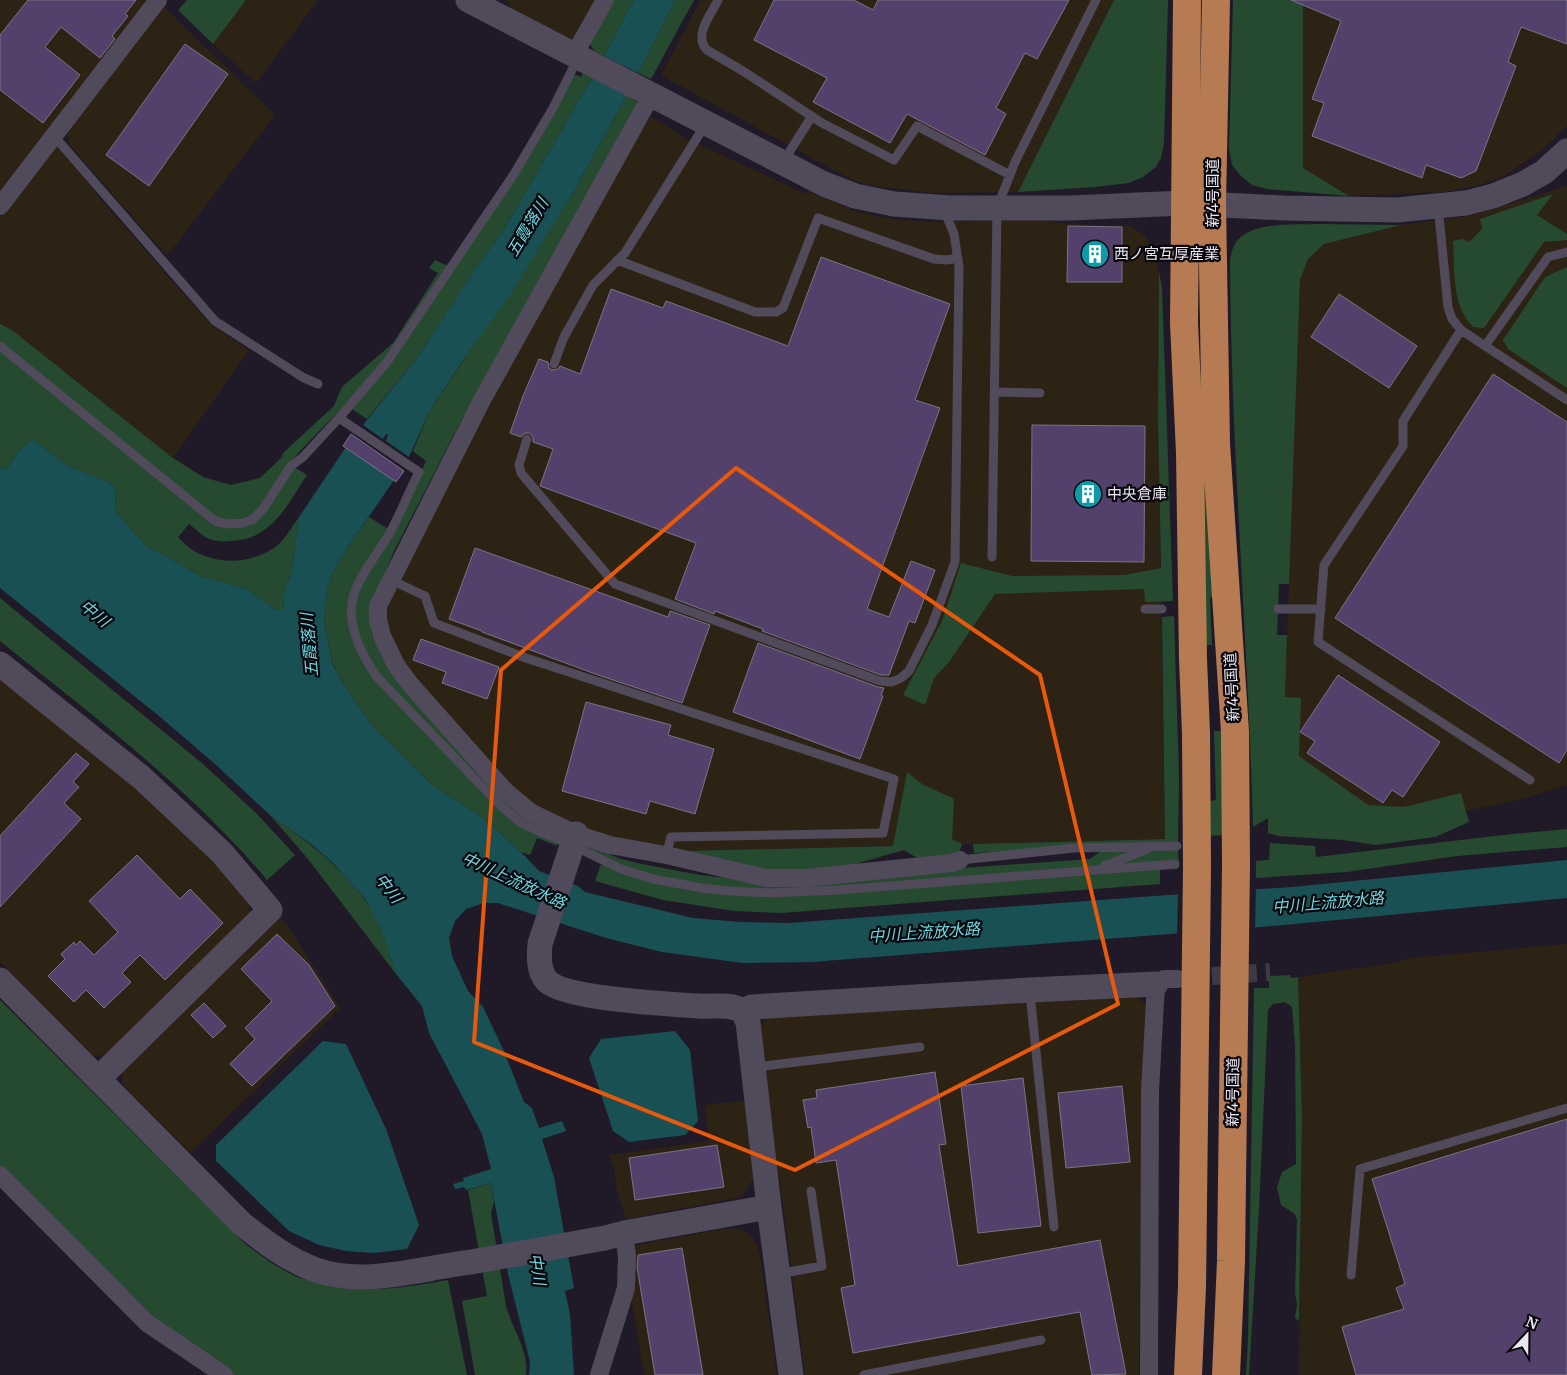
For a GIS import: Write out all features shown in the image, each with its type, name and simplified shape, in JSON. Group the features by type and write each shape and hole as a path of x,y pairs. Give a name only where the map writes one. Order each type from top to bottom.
{"highway":[{"name":"新4号国道","path":"1187,0 1184,323 1190,453 1192,659 1196,732 1186,866 1196,957 1192,1287 1188,1375"},
{"name":"新4号国道","path":"1216,0 1212,204 1216,444 1235,732 1236,864 1231,1261 1226,1375"}],"street":[{"path":"0,206 158,0"},
{"path":"468,0 499,7 580,58 824,184 855,196 894,204 943,208 1071,208 1184,203 1320,209 1397,210 1466,203 1493,196 1524,184 1544,172 1567,151"},
{"path":"580,58 605,0"},
{"path":"645,91 482,400 378,606 378,620 382,636 396,665 410,684 504,791 573,843 610,845 666,855 766,878 821,877 952,863 960,860"},
{"path":"0,664 142,778 222,853 270,910 98,1079"},
{"path":"573,843 540,944 539,962 547,981 566,991 639,1002 730,1006 743,1011 752,1008 1167,982 1150,1090 1149,1375"},
{"path":"0,980 242,1224 266,1243 296,1262 317,1270 335,1275 372,1277 469,1263 769,1207"},
{"path":"743,1011 748,1022 769,1207 791,1375"},
{"path":"0,1175 147,1323 224,1375"},
{"path":"599,1375 626,1288 627,1256 614,1235"}],"lane":[{"path":"718,0 702,31 700,38 702,45 812,116 894,160 918,126 1010,175"},
{"path":"992,557 997,208 1010,175 1096,0"},
{"path":"0,346 214,520 228,524 252,520 263,509 291,466 303,457 339,418 387,362 514,174 580,58"},
{"path":"782,162 812,116"},
{"path":"554,364 564,337 593,284 625,253 707,123"},
{"path":"54,136 215,321 304,378 318,384"},
{"path":"1438,206 1448,307 1452,319 1461,330 1567,400"},
{"path":"527,439 519,465 520,474 616,584 880,681 892,682 901,678 908,671 932,625 954,562 958,258 954,234 943,208"},
{"path":"617,260 755,312 776,312 783,308 818,218 934,259 947,260 958,258"},
{"path":"1485,346 1548,258 1567,252"},
{"path":"1461,330 1404,421 1403,446 1324,565 1318,642 1530,780"},
{"path":"994,392 1040,393"},
{"path":"339,418 419,472 391,531 354,595 352,611 354,632 364,658 377,676 501,806 520,822 536,830 573,843 621,869 652,879 730,891 771,893 838,890 1095,870 1186,866"},
{"path":"391,580 425,596 434,623 526,658 894,779 883,833 672,836 666,855"},
{"path":"1145,609 1162,609"},
{"path":"1278,609 1320,609"},
{"path":"960,860 1074,848 1177,846"},
{"path":"1095,870 1153,847"},
{"path":"1030,990 1054,1227"},
{"path":"753,1068 920,1047"},
{"path":"1351,1275 1360,1169 1567,1108"},
{"path":"778,1274 822,1266 811,1192"},
{"path":"864,1375 1040,1340"}],"highlighted area":[{"path":"736,468 1040,675 1118,1004 795,1170 474,1042 501,670"}],"shaded area":[{"path":"0,0 152,0 0,199"},
{"path":"187,0 246,0 213,44 178,10"},
{"path":"246,0 318,0 256,83 213,44"},
{"path":"506,0 600,0 577,42 513,10"},
{"path":"611,0 634,0 604,56 594,51 590,44"},
{"path":"675,0 694,0 651,79 638,73"},
{"path":"701,0 1114,0 1018,192 932,193 869,185 850,179 661,75"},
{"path":"1114,0 1168,0 1164,144 1161,158 1156,167 1143,177 1129,183 1018,192"},
{"path":"1233,0 1303,0 1303,168 1349,196 1267,189 1252,185 1232,165 1229,149"},
{"path":"1303,0 1567,0 1567,126 1541,151 1504,176 1477,186 1443,192 1349,196 1303,169"},
{"path":"164,7 275,115 167,256 69,144 67,129"},
{"path":"583,73 592,78 502,233 475,269 417,358 367,419 352,409 399,350 573,74 581,77"},
{"path":"627,95 639,104 545,275 461,421 394,551 373,602 370,616 372,635 399,684 496,791 558,835 557,846 537,838 530,855 521,852 483,818 432,785 374,728 345,687 333,664 324,624 327,590 332,574 342,556 369,517 393,532 426,461 413,451 429,412 547,234 575,189"},
{"path":"651,117 685,138 806,194 808,191 855,211 875,216 897,220 934,222 1041,220 1066,224 1130,226 1144,235 1155,254 1159,272 1158,419 1165,839 686,851 611,837 546,813 518,794 412,677 387,632 384,610 429,518 623,158"},
{"path":"54,144 69,158 102,201 210,324 249,350 173,458 71,376 0,324 0,218"},
{"path":"1567,186 1567,785 1522,799 1427,819 1280,833 1300,280 1308,259 1324,244 1401,225 1469,216"},
{"path":"1553,194 1537,215 1567,234 1567,240 1544,242 1484,328 1473,327 1461,308 1455,286 1453,241 1462,239 1469,242 1482,229 1480,219"},
{"path":"1318,224 1401,225 1324,244 1308,259 1300,280 1289,584 1279,584 1277,635 1287,635 1285,697 1301,698 1299,756 1368,805 1404,807 1461,793 1469,822 1435,837 1376,845 1343,840 1278,836 1268,833 1268,818 1253,827 1233,402 1230,260 1236,242 1252,230 1274,226"},
{"path":"435,260 448,266 407,330 380,367 358,392 289,464 307,475 277,519 268,528 245,539 212,540 205,537 189,524 178,537 191,549 206,556 228,561 239,560 261,555 271,550 283,540 299,517 292,570 283,596 284,610 276,610 247,589 203,577 145,545 116,512 115,487 108,482 68,466 32,439 17,453 6,470 0,467 0,324 12,330 173,458 203,477 231,485 260,478 281,458 284,452 334,406 342,387 393,343 438,273 429,268"},
{"path":"1567,267 1567,388 1508,349 1503,340 1545,277"},
{"path":"1159,272 1162,288 1173,601 1145,602 1144,589 995,594 949,662 934,678 925,705 903,695 942,621 961,563 1012,576 1125,575 1161,568 1158,419"},
{"path":"1197,374 1204,374 1219,596 1210,598 1212,645 1201,645"},
{"path":"0,598 203,764 256,813 295,855 267,880 206,814 140,754 0,641"},
{"path":"1174,616 1179,777 1178,843 974,853 973,844 1165,839 1162,617"},
{"path":"0,678 133,786 212,859 249,902 249,914 105,1055 94,1056 0,962"},
{"path":"1214,731 1224,731 1224,835 1208,836 1206,802 1216,800"},
{"path":"907,772 922,784 954,799 952,839 962,844 959,853 919,859 904,850 831,871 772,873 686,851 893,846"},
{"path":"270,815 334,865 361,894 382,929 396,974 308,859"},
{"path":"1567,829 1567,847 1457,856 1347,872 1256,878 1256,861 1269,860 1270,843 1315,846 1316,857"},
{"path":"589,846 621,859 642,864 700,875 755,881 1090,859 1101,851 1178,848 1179,867 1178,869 1160,870 1160,884 781,913 734,911 663,900 595,881 601,864 586,847"},
{"path":"279,917 287,925 340,1008 190,1153 123,1085 122,1072"},
{"path":"1567,944 1567,1375 1299,1375 1302,1118 1298,977 1394,963 1411,958"},
{"path":"1290,975 1291,978 1298,977 1302,1118 1299,1321 1295,1318 1297,1304 1295,1293 1297,1220 1295,1214 1281,1205 1277,1187 1282,1172 1296,1164 1295,1045 1292,1007 1285,1002 1273,1004 1268,1010 1249,1375 1246,1375 1254,988 1269,988 1269,976"},
{"path":"1138,997 1147,1006 1141,1111 1139,1375 805,1375 777,1170 761,1025 767,1016"},
{"path":"0,1000 241,1240 271,1263 298,1277 347,1288 397,1288 448,1280 467,1375 232,1375 149,1319 0,1168"},
{"path":"745,1101 753,1179 741,1197 626,1219 617,1191 614,1168 609,1155 709,1141 705,1109 708,1104"},
{"path":"491,1183 494,1202 491,1213 506,1306 523,1348 526,1375 475,1375 462,1301 487,1296 468,1190"},
{"path":"723,1229 737,1229 749,1234 757,1244 777,1375 644,1375 630,1291 631,1246"}],"water":[{"path":"634,0 675,0 638,73 604,56"},
{"name":"五霞落川","path":"592,78 627,95 575,189 510,295 461,363 429,412 409,457 386,441 388,434 383,439 363,425 417,358 475,269 502,233"},
{"path":"32,439 68,466 108,482 115,487 116,512 145,545 203,577 247,589 276,610 284,610 283,596 292,570 299,517 346,447 394,480 342,556 332,574 327,590 324,624 333,665 345,687 374,728 432,785 483,818 539,871 578,886 585,892 693,918 789,923 1292,887 1567,860 1567,898 1284,925 812,962 742,963 662,952 606,938 498,903 484,903 466,909 455,921 449,938 452,956 468,991 483,1007 503,1049 524,1102 532,1108 539,1128 562,1121 566,1131 542,1139 554,1177 574,1288 565,1291 570,1314 574,1375 529,1375 530,1362 508,1274 491,1183 466,1190 464,1187 455,1189 453,1184 464,1181 463,1178 491,1169 482,1134 429,1033 422,1006 396,974 382,931 366,900 334,864 311,844 270,815 159,716 0,588 0,467 6,470 17,453"},
{"path":"675,1031 690,1050 698,1121 685,1135 629,1142 613,1131 589,1058 601,1039"},
{"path":"323,1041 346,1044 386,1129 419,1225 407,1249 374,1253 346,1251 319,1245 289,1231 216,1161 216,1145"}],"pier":[{"path":"1256,887 1255,930 1177,936 1178,892"}],"building":[{"path":"28,0 136,0 125,14 128,16 112,36 115,39 100,58 61,27 45,47 80,75 43,123 0,90 0,35"},
{"path":"774,0 854,0 873,10 878,0 1069,0 1037,59 1025,53 996,108 1006,114 985,155 907,114 890,143 813,102 827,78 754,40"},
{"path":"1291,0 1567,0 1567,44 1521,27 1508,62 1516,66 1476,171 1461,178 1426,165 1422,178 1312,136 1324,103 1312,99 1341,21"},
{"path":"185,44 228,74 149,186 106,155"},
{"name":"西ノ宮互厚産業","path":"1068,226 1122,227 1122,282 1067,282"},
{"path":"821,257 950,304 915,400 940,408 867,609 889,617 911,561 935,570 915,623 909,621 889,675 881,675 762,631 763,629 715,611 714,614 675,599 696,543 540,486 553,449 533,442 533,437 529,433 525,433 521,437 510,433 539,359 548,362 549,368 552,370 558,369 560,366 580,374 611,289 663,308 666,301 788,346"},
{"path":"1339,294 1417,346 1389,388 1311,337"},
{"path":"1493,374 1567,422 1567,750 1559,763 1335,618"},
{"name":"中央倉庫","path":"1032,425 1145,426 1144,562 1031,561"},
{"path":"351,434 404,471 396,482 343,446"},
{"path":"475,548 668,617 670,611 710,625 682,703 598,675 449,619"},
{"path":"421,639 499,667 487,699 442,683 446,672 413,660"},
{"path":"758,643 884,688 881,695 883,696 860,759 733,712"},
{"path":"1338,675 1440,742 1403,797 1392,790 1383,803 1307,753 1315,741 1300,732"},
{"path":"586,702 671,725 668,735 714,749 695,814 650,801 646,814 562,791"},
{"path":"76,753 89,764 73,782 79,787 64,803 81,819 0,907 0,836"},
{"path":"137,855 180,899 190,889 223,923 165,980 140,955 122,973 131,982 104,1008 86,990 74,1002 48,976 65,959 61,954 74,942 76,945 80,941 94,955 118,932 89,901"},
{"path":"277,934 309,965 335,1006 252,1086 230,1064 255,1039 245,1028 272,1001 241,969"},
{"path":"204,1003 226,1026 213,1038 191,1015"},
{"path":"935,1072 946,1144 939,1145 958,1266 1100,1240 1126,1374 1092,1375 1080,1312 853,1353 841,1288 855,1285 836,1160 816,1163 811,1127 808,1128 803,1100 817,1098 816,1090"},
{"path":"1023,1078 1041,1226 978,1233 961,1086"},
{"path":"1122,1086 1130,1162 1066,1168 1058,1093"},
{"path":"1567,1119 1567,1375 1356,1375 1342,1327 1404,1309 1396,1288 1405,1284 1372,1179"},
{"path":"717,1145 724,1187 635,1200 629,1158"},
{"path":"682,1248 703,1375 655,1375 637,1267 638,1255"}],"tunnel":[{"path":"1185,978 1270,972"}],"place":[{"name":"西ノ宮互厚産業","path":"1095,254"},
{"name":"中央倉庫","path":"1088,494"}],"water label":[{"name":"中川","path":"95,613"},
{"name":"中川上流放水路","path":"514,880"},
{"name":"中川","path":"389,888"},
{"name":"中川上流放水路","path":"1328,902"},
{"name":"中川上流放水路","path":"924,932"},
{"name":"中川","path":"538,1269"}]}
